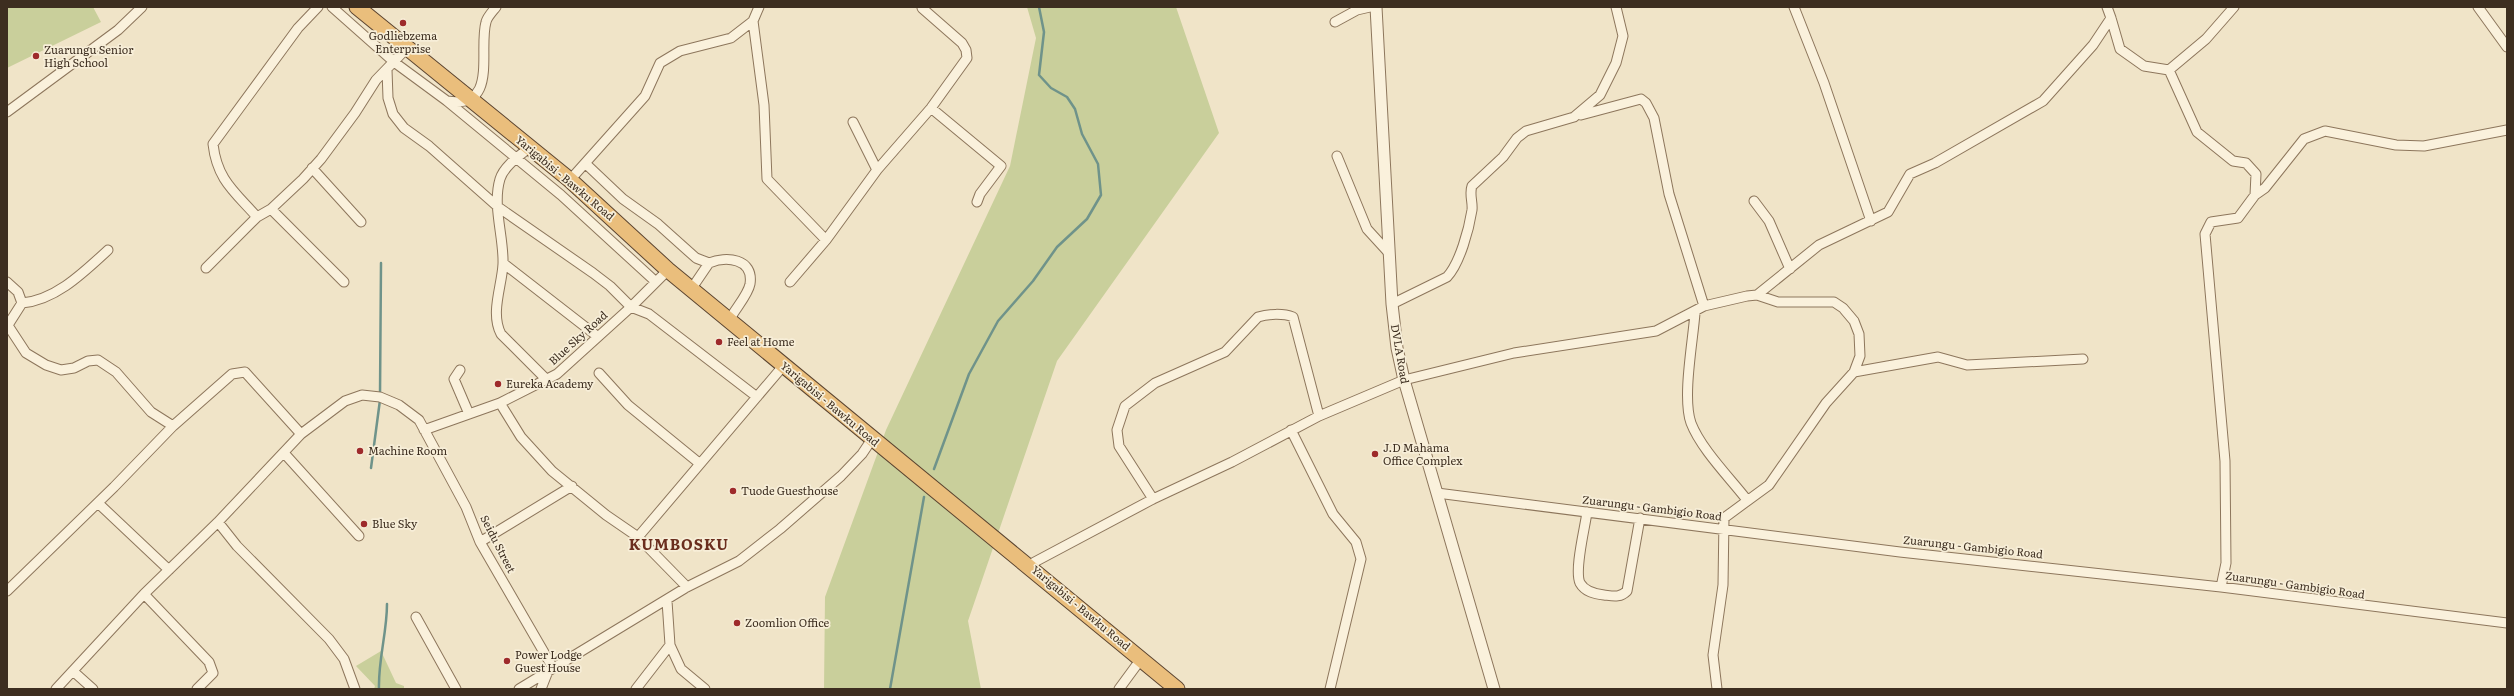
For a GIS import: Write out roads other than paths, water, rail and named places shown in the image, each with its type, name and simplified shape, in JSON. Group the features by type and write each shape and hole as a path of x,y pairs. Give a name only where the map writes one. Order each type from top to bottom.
{"highway":[{"name":"Yarigabisi - Bawku Road","path":"357,7 406,49 471,98 529,148 570,180 668,270 730,319 872,440 1029,565 1177,689"}],"street":[{"path":"7,112 118,30 142,7"},
{"path":"257,217 223,178 215,164 213,144 298,28 318,7"},
{"path":"332,7 394,62 447,101 515,160 561,195 656,282"},
{"path":"447,101 455,103 471,98 484,80 484,42 486,21 496,7"},
{"path":"570,180 586,164 644,96 660,63 680,51 731,38 753,21 759,7"},
{"path":"1335,22 1357,10 1370,7"},
{"name":"DVLA Road","path":"1376,7 1388,252 1397,348 1404,380 1494,689"},
{"path":"1574,117 1600,95 1616,63 1623,36 1616,7"},
{"path":"1794,7 1824,83 1871,221"},
{"path":"2107,7 2120,48 2144,66 2169,70 2206,39 2234,7"},
{"path":"2478,7 2507,47"},
{"path":"790,282 826,240 877,170 931,108 967,58 966,50 962,43 922,8"},
{"path":"1029,565 1153,499 1232,462 1319,416 1404,380 1514,353 1656,331 1695,313 1704,306 1757,295 1819,246 1888,212 1910,174 1935,163 2043,101 2093,45 2111,18"},
{"path":"753,21 764,105 767,179 826,240"},
{"path":"206,268 257,217 271,209 312,168 355,113 376,80 406,49"},
{"path":"387,70 388,98 393,114 404,128 429,146 498,207 593,273 610,286 631,307 649,314 757,397"},
{"path":"2169,70 2197,132 2233,161 2246,163 2254,169 2256,174 2255,195"},
{"path":"1392,304 1447,277 1453,271 1458,261 1472,211 1472,186 1503,157 1517,138 1526,131 1636,100 1641,100 1646,103 1654,118 1669,194 1704,306"},
{"path":"931,108 1001,166 980,194 977,202"},
{"path":"853,122 877,170"},
{"path":"2221,587 2226,563 2225,461 2205,234 2211,222 2238,218 2255,195 2265,188 2304,139 2325,131 2396,145 2424,146 2507,130"},
{"path":"529,148 500,176 498,207 503,263 497,301 499,330 547,380"},
{"path":"1338,156 1367,229 1388,252"},
{"path":"586,164 623,199 658,224 696,258 709,263"},
{"path":"312,168 361,222"},
{"path":"1754,201 1769,221 1790,269"},
{"path":"271,209 344,282"},
{"path":"22,302 43,300 76,278 108,250"},
{"path":"692,288 709,263 719,259 731,258 741,262 749,272 750,285 730,319"},
{"path":"503,263 598,336"},
{"name":"Blue Sky Road","path":"424,430 500,403 547,380 566,367 631,307 668,270"},
{"path":"7,282 18,292 22,302"},
{"path":"1717,689 1713,656 1723,585 1724,518 1726,515 1770,485 1826,403 1854,372 1860,356 1859,334 1854,321 1843,308 1834,302 1778,302 1757,295"},
{"path":"22,302 7,325 26,353 46,365 61,370 74,368 88,360 98,360 116,372 151,412 173,426"},
{"path":"1695,313 1688,396 1691,421 1704,444 1747,500"},
{"path":"1153,499 1118,446 1117,430 1124,406 1156,383 1225,352 1258,317 1265,315 1288,315 1293,317 1319,416"},
{"path":"1854,372 1938,357 1967,365 2083,359"},
{"path":"638,537 699,463 784,365"},
{"path":"460,370 454,379 455,386 469,414"},
{"path":"7,591 98,503 173,426 232,374 245,372 301,434"},
{"path":"599,373 628,405 699,463"},
{"name":"Seidu Street","path":"56,689 74,672 144,594 218,522 301,434 345,401 362,395 380,397 399,405 418,420 466,507 480,542 551,670"},
{"path":"500,403 522,437 552,471 606,515 638,537 688,587"},
{"path":"1291,430 1332,514 1356,542 1361,559 1330,689"},
{"path":"519,689 688,587 739,561 780,529 841,476 862,454 872,440"},
{"path":"284,453 359,536"},
{"path":"480,542 572,486"},
{"name":"Zuarungu - Gambigio Road","path":"1437,493 1724,528 1900,552 2221,587 2507,623"},
{"path":"98,503 169,570"},
{"path":"1587,512 1578,576 1585,589 1590,592 1617,596 1627,590 1640,518"},
{"path":"218,522 237,546 329,639 344,659 355,689"},
{"path":"144,594 209,662 213,673 197,689"},
{"path":"667,601 670,645 681,669 704,689"},
{"path":"416,617 456,689"},
{"path":"636,689 670,645"},
{"path":"1119,689 1141,659"},
{"path":"541,689 551,670"},
{"path":"74,672 93,689"}],"waterway":[{"path":"934,469 969,374 998,321 1033,281 1057,247 1087,219 1101,195 1098,164 1082,134 1075,109 1067,97 1051,88 1039,75 1044,32 1039,7"},
{"path":"380,395 381,263"},
{"path":"371,468 380,400"},
{"path":"890,689 924,497"},
{"path":"379,689 387,604"}],"place":[{"name":"Godliebzema Enterprise","path":"403,23"},
{"name":"Zuarungu Senior High School","path":"36,56"},
{"name":"Feel at Home","path":"719,342"},
{"name":"Eureka Academy","path":"498,384"},
{"name":"Machine Room","path":"360,451"},
{"name":"J.D Mahama Office Complex","path":"1375,454"},
{"name":"Tuode Guesthouse","path":"733,491"},
{"name":"Blue Sky","path":"364,524"},
{"name":"Zoomlion Office","path":"737,623"},
{"name":"Power Lodge Guest House","path":"507,661"}],"district":[{"name":"KUMBOSKU","path":"679,545"}]}
